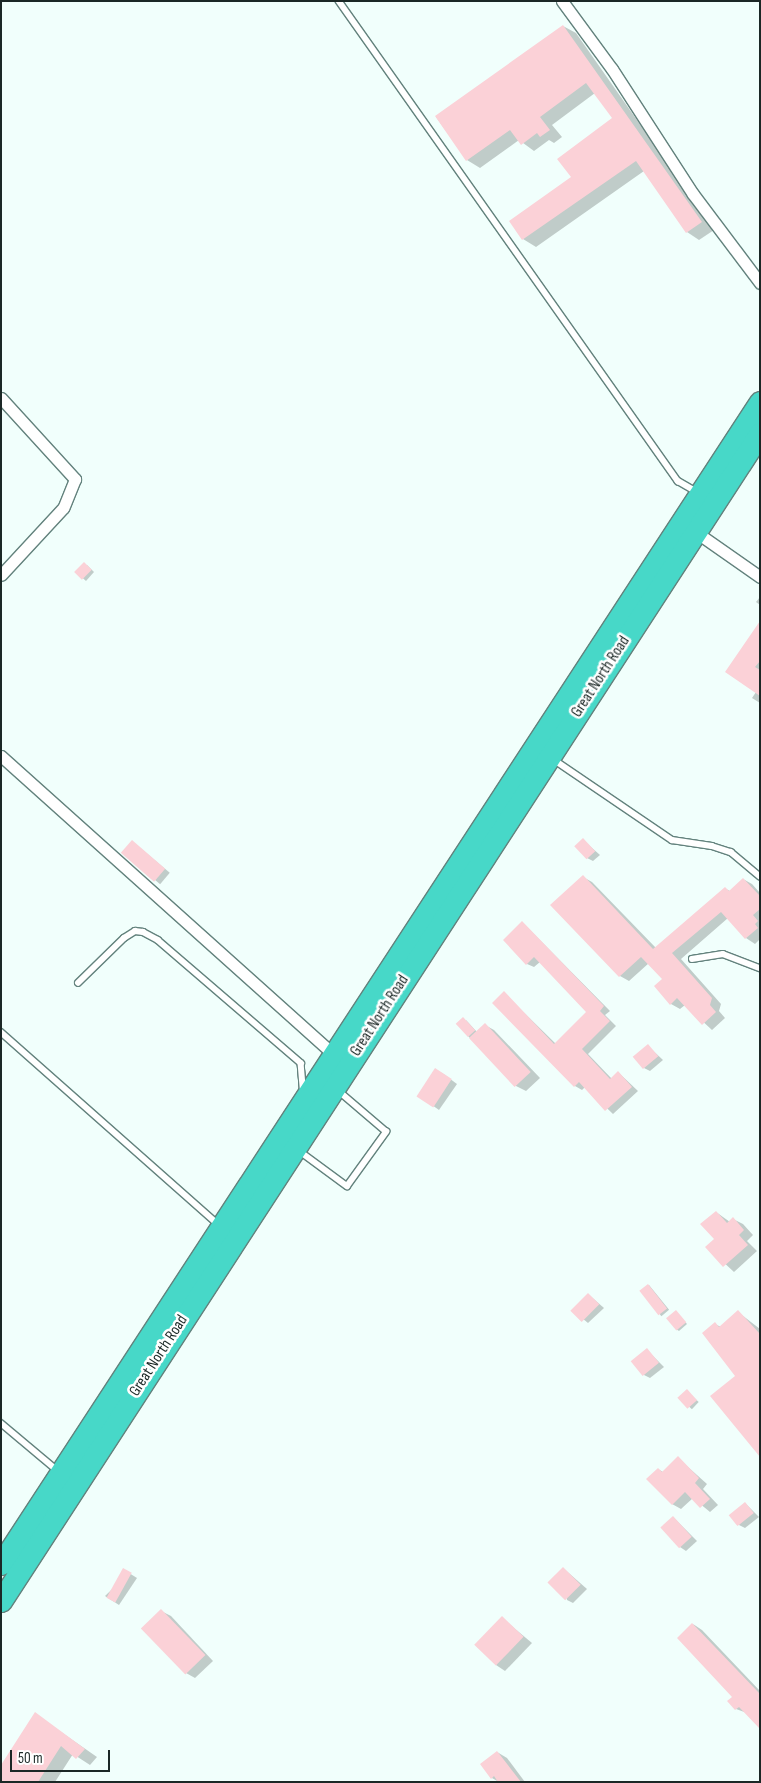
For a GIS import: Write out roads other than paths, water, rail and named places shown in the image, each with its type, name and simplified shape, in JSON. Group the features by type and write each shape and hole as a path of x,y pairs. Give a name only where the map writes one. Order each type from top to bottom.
{"highway":[{"name":"Great North Road","path":"1,1601 326,1082 549,756 707,498 760,402"},
{"name":"Great North Road","path":"707,498 760,433"},
{"name":"Great North Road","path":"4,1552 61,1472 221,1228 288,1142 301,1105 326,1082 334,1055 688,528"}],"street":[{"path":"562,1 612,69 693,194 760,283"},
{"path":"1,398 75,479 63,508 1,575"},
{"path":"688,528 760,577"},
{"path":"1,756 334,1055"}],"lane":[{"path":"339,1 678,480 707,498"},
{"path":"549,756 672,840 712,846 731,852 760,876"},
{"path":"78,983 124,938 136,931 143,932 158,940 301,1064 301,1105"},
{"path":"692,959 723,954 760,968"},
{"path":"1,1032 221,1228"},
{"path":"288,1142 347,1186 386,1132 326,1082"},
{"path":"1,1423 61,1472"}]}
